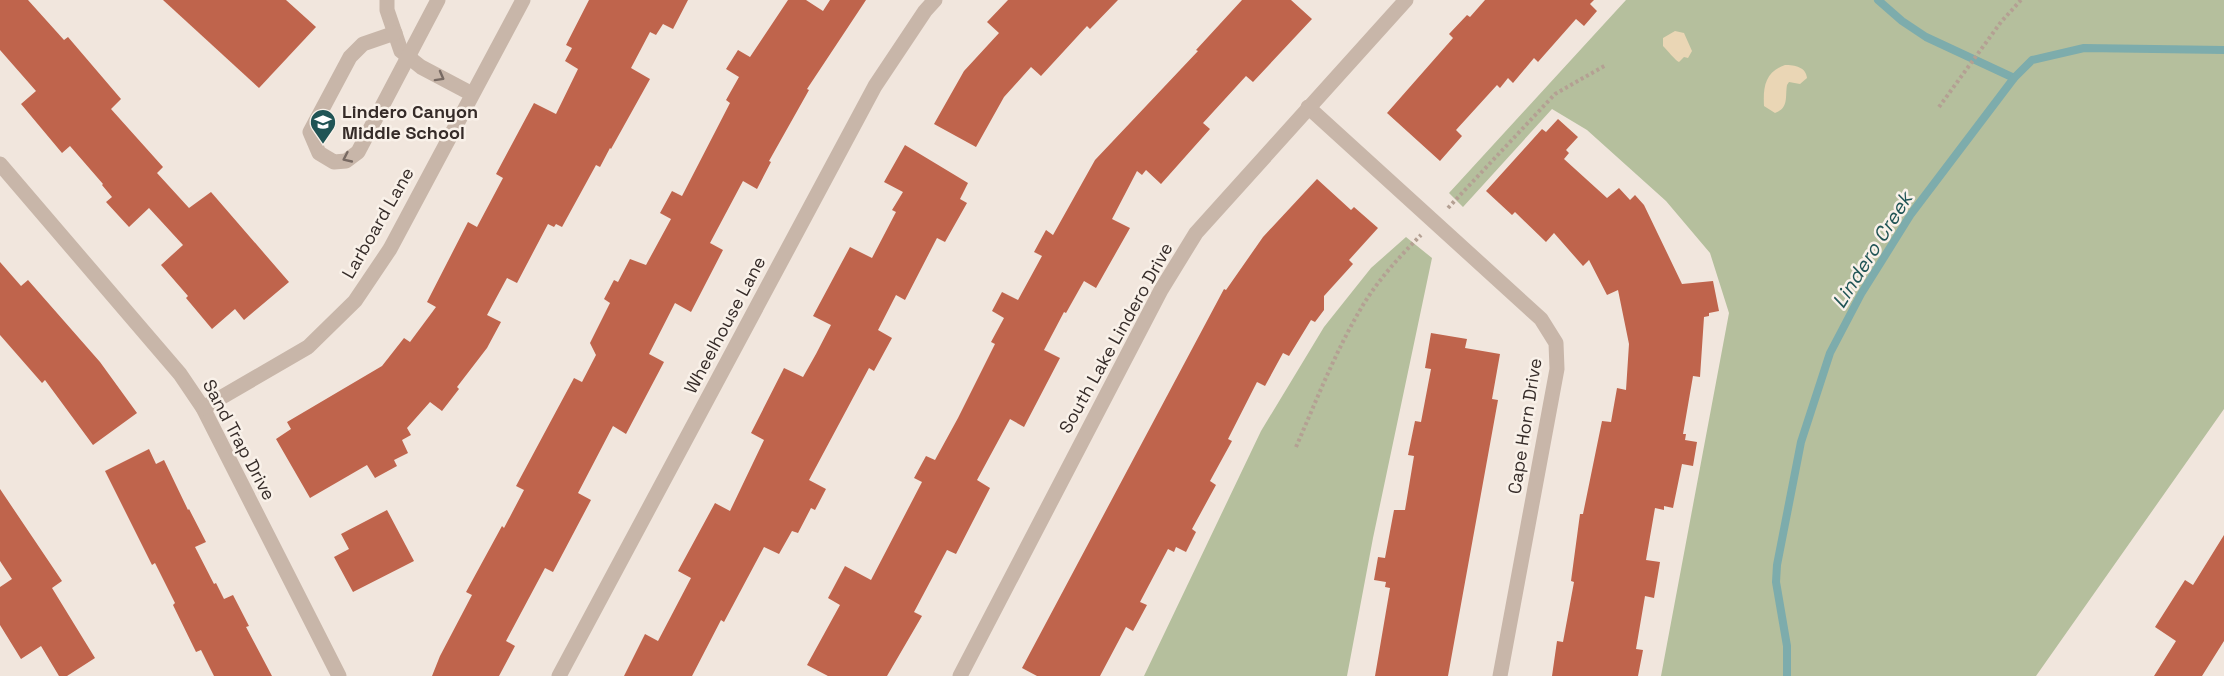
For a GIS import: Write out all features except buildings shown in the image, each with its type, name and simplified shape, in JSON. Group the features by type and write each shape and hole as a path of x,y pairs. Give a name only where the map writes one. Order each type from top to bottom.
{"street":[{"path":"387,0 387,10 401,51 421,66 472,94"},
{"path":"395,33 363,44 350,57 310,132 319,153 334,162 346,161 358,152 438,0"},
{"name":"Larboard Lane","path":"203,408 308,348 355,301 390,249 523,0"},
{"name":"Wheelhouse Lane","path":"559,676 875,86 925,11 935,0"},
{"name":"South Lake Lindero Drive","path":"960,676 1161,290 1197,233 1406,0"},
{"name":"Cape Horn Drive","path":"1308,107 1541,319 1556,343 1557,369 1500,676"},
{"name":"Sand Trap Drive","path":"0,164 180,374 203,408 339,676"}],"path":[{"path":"1939,106 2001,22 2021,0"}],"green space":[{"path":"1626,0 2224,0 2224,409 2036,676 1661,676 1729,313 1710,253 1666,201 1587,130 1552,109 1463,207 1449,193"},
{"path":"1406,237 1432,258 1373,538 1347,676 1144,676 1261,431 1324,327 1371,268"}],"sand":[{"path":"1675,31 1684,33 1692,51 1688,58 1684,57 1679,62 1663,46 1663,38"},
{"path":"1785,65 1802,69 1807,78 1800,84 1789,82 1784,105 1775,113 1764,106 1765,87 1769,76"}],"waterway":[{"path":"1878,0 1902,21 1926,37 2014,78"},
{"name":"Lindero Creek","path":"1787,676 1787,646 1776,582 1777,565 1801,442 1830,353 1861,294 1911,214 2014,78 2032,60 2084,48 2224,50"}],"place":[{"name":"Lindero Canyon Middle School","path":"323,145"}]}
